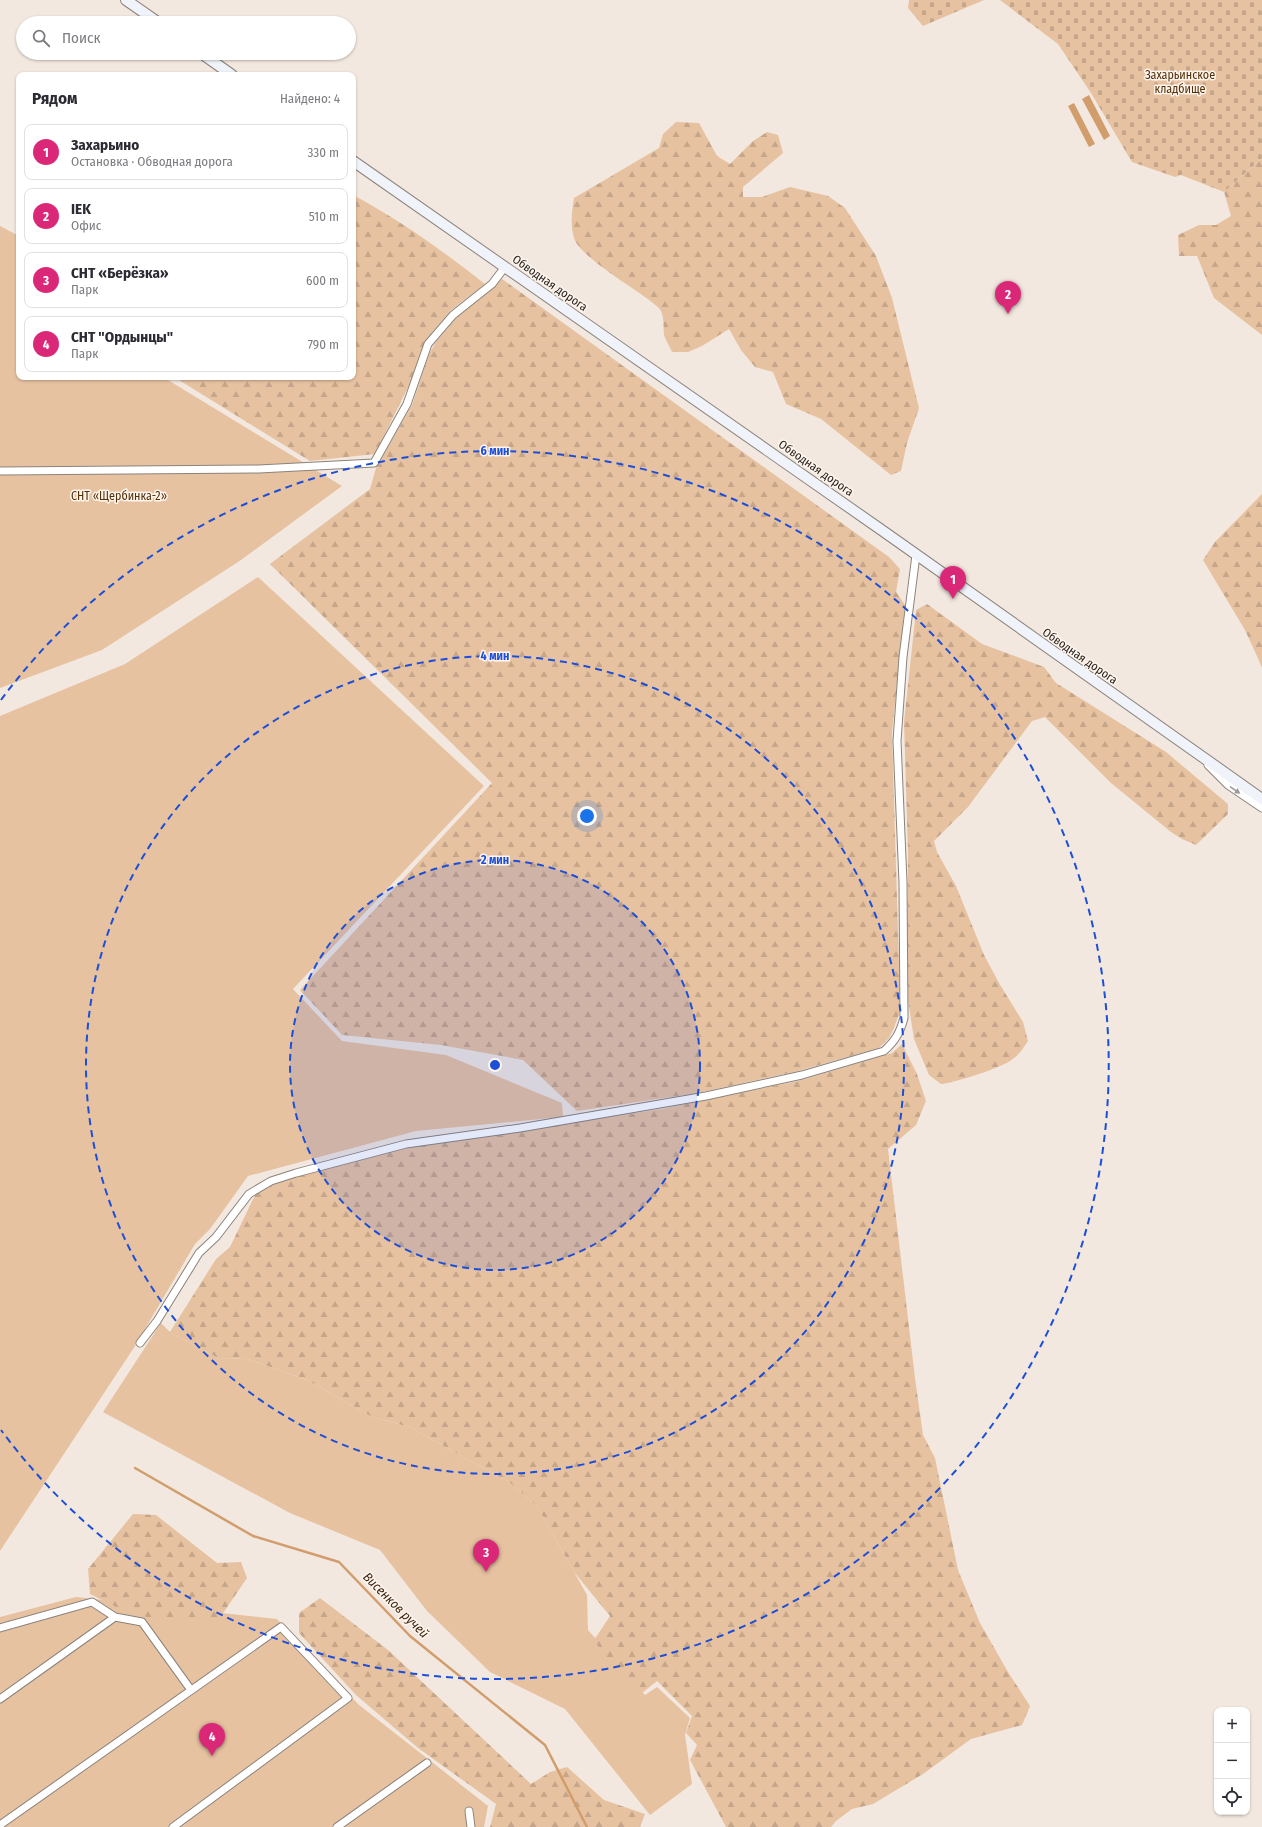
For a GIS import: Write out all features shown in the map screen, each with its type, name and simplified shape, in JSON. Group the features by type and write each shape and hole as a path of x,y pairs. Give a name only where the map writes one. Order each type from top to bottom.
{"main road":[{"path":"126,0 149,16"},
{"path":"211,60 228,72"},
{"name":"Обводная дорога","path":"356,163 916,555 1262,800"}],"street":[{"path":"0,470 259,469 374,463 407,404 428,344 453,315 492,284 505,267"},
{"path":"140,1343 157,1322 199,1253 216,1237 249,1194 271,1181 406,1144 615,1112 706,1096 802,1075 884,1051 894,1042 900,1032 904,1018 903,882 897,741 903,657 916,555"},
{"path":"1196,754 1228,785 1262,808"},
{"path":"0,1628 92,1602 115,1617 142,1622 191,1690"},
{"path":"0,1699 115,1617"},
{"path":"0,1826 281,1627 348,1698 173,1827"},
{"path":"337,1827 427,1763"},
{"path":"469,1811 471,1827"}],"green space":[{"path":"909,0 984,0 923,26 908,8"},
{"name":"Захарьинское кладбище","path":"1000,0 1262,0 1262,158 1224,192 1181,175 1175,177 1132,162 1091,93 1058,44"},
{"path":"676,122 699,123 717,156 730,164 753,141 767,132 778,135 783,153 743,187 743,197 762,197 790,187 828,196 845,208 876,256 892,298 919,408 907,443 901,471 891,475 821,419 786,404 773,372 755,367 741,350 729,329 702,346 688,352 672,352 664,335 663,318 659,308 599,265 579,246 574,238 572,228 574,198 659,148 663,134"},
{"path":"1262,158 1262,335 1214,298 1197,256 1179,256 1178,235 1199,225 1216,225 1231,216 1224,192"},
{"path":"356,197 421,236 485,284 450,311 429,336 415,373 375,454 310,461 179,380 356,380"},
{"name":"СНТ «Щербинка-2»","path":"0,226 16,234 16,380 168,380 342,486 241,560 102,650 0,688"},
{"path":"502,279 889,557 900,569 896,592 905,605 892,733 900,999 899,1014 894,1028 889,1038 879,1048 798,1071 698,1093 577,1111 523,1060 441,1045 342,1035 300,990 492,783 270,564 370,489 376,468 412,405 429,354 436,342 459,315"},
{"path":"1262,494 1262,667 1245,630 1203,560 1215,542"},
{"path":"258,577 484,786 293,989 342,1041 446,1055 562,1103 563,1117 416,1131 248,1176 210,1229 195,1244 135,1346 0,1551 0,716 125,664"},
{"path":"927,604 982,644 1044,667 1056,683 1166,752 1228,804 1228,814 1196,845 1171,832 1111,783 1045,717 1032,721 968,807 934,841 937,852 956,886 984,955 1023,1022 1028,1041 1016,1056 1001,1066 967,1078 941,1084 929,1075 914,1039 907,994 908,853 904,722 916,610"},
{"path":"902,1044 917,1074 926,1101 916,1125 888,1149 923,1435 935,1458 958,1570 980,1623 1008,1672 1030,1706 1022,1725 971,1739 923,1774 873,1804 852,1809 836,1821 831,1827 726,1827 690,1760 697,1745 686,1733 692,1716 657,1681 642,1693 609,1663 594,1640 610,1616 574,1572 537,1506 509,1482 409,1427 372,1417 307,1380 248,1359 218,1358 170,1332 216,1259 230,1247 255,1195 279,1181 395,1150 661,1109 798,1081 892,1053"},
{"path":"161,1323 170,1332 218,1358 248,1359 307,1380 372,1417 409,1427 509,1482 537,1506 587,1595 588,1630 645,1695 657,1687 690,1718 685,1735 692,1784 650,1815 565,1709 490,1672 427,1611 380,1550 290,1513 103,1412"},
{"path":"133,1514 156,1515 217,1563 241,1562 247,1578 217,1622 156,1620 116,1607 90,1594 88,1569"},
{"path":"76,1597 277,1619 359,1705 488,1806 484,1827 4,1827 0,1819 0,1617"},
{"path":"320,1598 388,1650 531,1784 550,1772 567,1767 604,1800 645,1814 640,1827 490,1827 496,1804 418,1748 356,1695 299,1633 299,1613"}],"shaded area":[{"path":"1089,95 1110,136 1104,140 1082,99"},
{"path":"1074,103 1095,144 1089,147 1068,106"}],"waterway":[{"name":"Висенков ручей","path":"135,1468 253,1536 339,1562 410,1636 545,1745 587,1827"}],"place":[{"name":"IEK","path":"1008,314"},
{"name":"Захарьино","path":"953,599"},
{"name":"СНТ «Берёзка»","path":"486,1572"},
{"name":"СНТ \"Ордынцы\"","path":"212,1756"}]}
